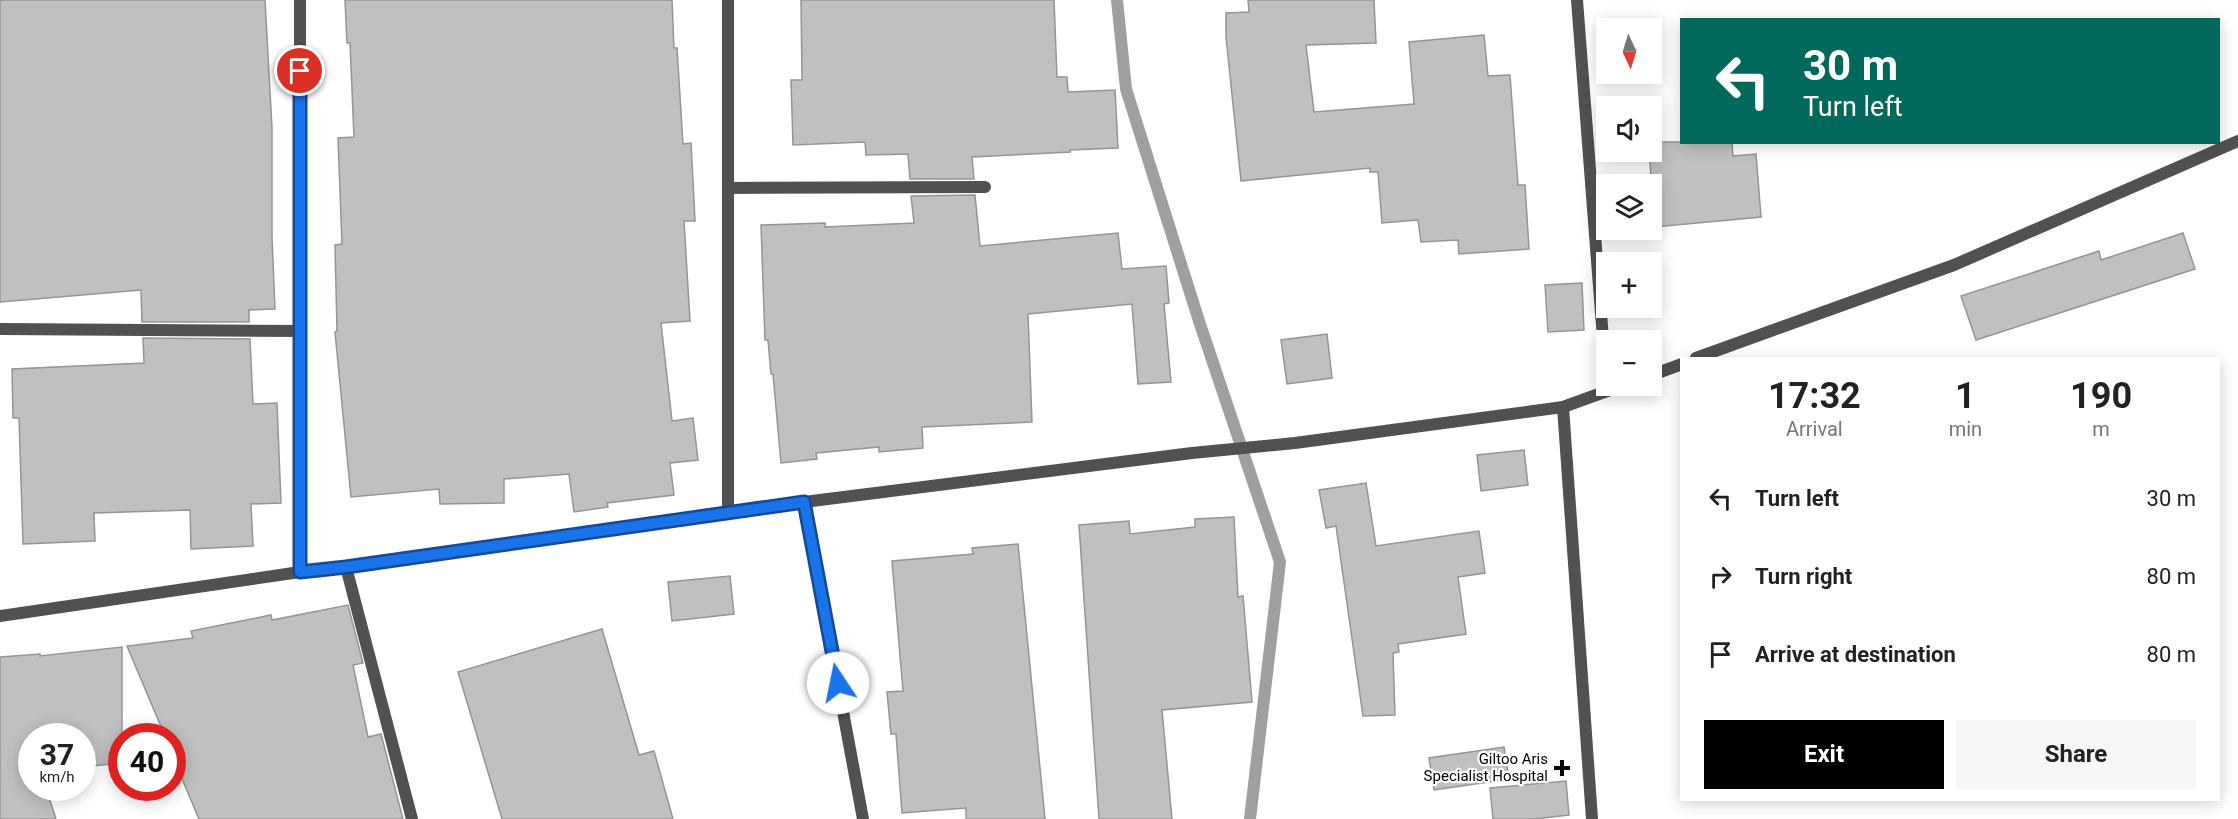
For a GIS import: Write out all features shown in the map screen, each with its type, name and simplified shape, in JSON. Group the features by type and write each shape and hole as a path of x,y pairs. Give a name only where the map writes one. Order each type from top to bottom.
{"street":[{"path":"300,0 300,572"},
{"path":"728,0 728,514"},
{"path":"1577,0 1602,330"},
{"path":"1699,357 1954,265 2238,141"},
{"path":"728,188 985,187"},
{"path":"0,329 300,331"},
{"path":"1662,371 1680,365"},
{"path":"0,616 804,502 1192,453 1295,443 1563,407 1596,395"},
{"path":"1563,407 1592,819"},
{"path":"804,502 863,819"},
{"path":"346,567 412,819"}],"building":[{"path":"0,0 265,0 272,128 272,237 275,309 249,310 249,322 142,322 141,290 0,302"},
{"path":"345,0 672,0 683,144 691,143 695,221 684,221 690,321 661,323 672,421 693,418 698,460 670,463 674,495 607,503 608,507 574,512 569,474 504,479 504,503 440,504 439,489 351,497 335,332 337,331 335,245 342,244 338,138 354,137 350,43 347,43"},
{"path":"801,0 1054,0 1057,77 1067,77 1068,92 1115,90 1118,148 972,157 974,179 910,179 908,154 866,155 865,142 793,145 791,80 802,80"},
{"path":"1248,0 1374,0 1376,43 1306,45 1314,112 1414,104 1409,42 1484,35 1488,76 1510,75 1518,185 1525,185 1529,249 1459,254 1458,240 1421,242 1418,220 1382,223 1378,172 1370,172 1370,168 1241,181 1226,37 1226,13 1249,12"},
{"path":"1662,142 1732,144 1733,156 1756,154 1761,217 1662,226 1662,174 1651,174 1650,162 1662,162"},
{"path":"975,195 980,246 1118,233 1122,269 1166,266 1169,303 1164,304 1171,382 1138,384 1132,304 1028,314 1032,422 922,427 923,448 879,452 879,447 816,453 817,459 781,463 773,374 771,374 768,340 765,340 761,225 825,223 825,227 914,223 911,196"},
{"path":"2183,233 2195,269 1976,340 1961,296 2099,251 2101,260"},
{"path":"1582,283 1584,330 1548,332 1545,285"},
{"path":"1327,334 1332,378 1287,384 1281,340"},
{"path":"143,338 250,339 253,404 277,403 281,503 251,504 253,546 191,549 190,510 94,513 95,541 23,544 19,418 13,418 12,369 144,363"},
{"path":"1524,450 1528,485 1481,491 1477,455"},
{"path":"1366,483 1376,546 1479,531 1485,573 1458,577 1466,634 1398,644 1399,652 1393,653 1395,715 1363,716 1336,526 1326,528 1319,490"},
{"path":"1234,517 1238,597 1243,596 1252,702 1162,710 1172,819 1099,819 1079,525 1129,521 1130,534 1195,527 1195,519"},
{"path":"1018,544 1045,819 966,819 966,808 902,813 896,734 891,734 887,692 903,691 892,561 973,554 972,548"},
{"path":"730,576 734,614 672,621 668,582"},
{"path":"348,605 363,663 353,665 368,737 381,734 403,819 199,819 186,788 186,723 160,723 127,646 193,638 191,631 271,615 272,620"},
{"path":"602,629 639,755 654,751 673,819 502,819 458,672"},
{"path":"122,647 122,723 108,723 108,764 96,766 96,723 18,723 18,801 50,801 56,819 0,819 0,657 40,654 40,656"},
{"path":"1504,747 1509,779 1434,790 1429,758"},
{"path":"1566,781 1569,815 1534,819 1493,819 1490,788"}],"waterway":[{"path":"1117,0 1126,89 1199,321 1280,562 1250,819"}],"place":[{"name":"Giltoo Aris Specialist Hospital","path":"1562,768"}],"route":[{"path":"300,71 300,572 804,502 838,683"}]}
